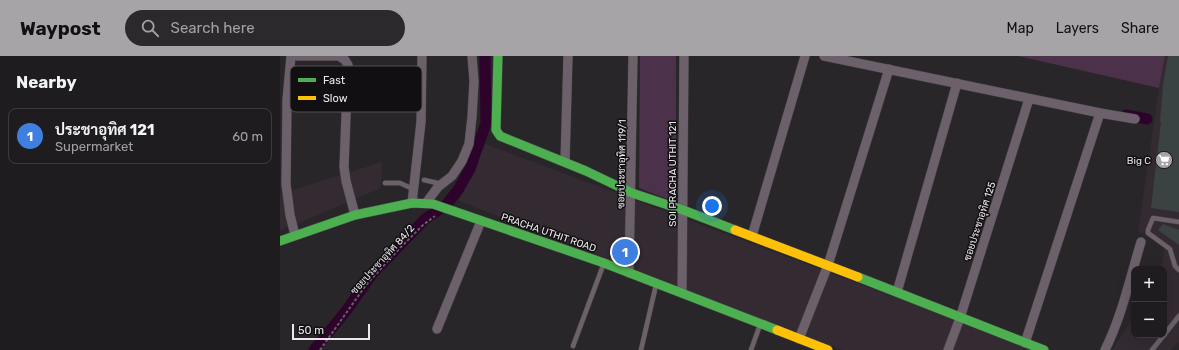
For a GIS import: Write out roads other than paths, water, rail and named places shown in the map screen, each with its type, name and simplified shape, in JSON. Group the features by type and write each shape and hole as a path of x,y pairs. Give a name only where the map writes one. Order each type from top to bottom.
{"street":[{"path":"290,66 291,56"},
{"path":"297,56 338,56 345,60 348,66"},
{"path":"422,56 422,66"},
{"path":"426,203 438,187 452,176 462,161 469,144 474,82 472,56"},
{"path":"498,56 496,130 500,136 565,162 632,193 683,210 752,236 1044,350"},
{"path":"565,162 568,56"},
{"name":"ซอยประชาอุทิศ 119/1","path":"629,273 632,193 633,56"},
{"name":"SOI PRACHA UTHIT 121","path":"682,293 684,56"},
{"path":"752,236 806,56"},
{"path":"824,56 1030,99 1135,119"},
{"path":"290,67 287,100 286,184 290,215 295,235"},
{"path":"799,339 828,265 888,69"},
{"path":"897,292 957,83"},
{"name":"ซอยประชาอุทิศ 125","path":"948,350 960,318 1030,99"},
{"path":"346,112 344,167 346,182 355,215"},
{"path":"412,203 421,112"},
{"path":"1025,342 1100,113"},
{"name":"PRACHA UTHIT ROAD","path":"280,241 355,215 412,203 426,203 446,208 604,263 828,350"},
{"path":"437,329 481,221"},
{"path":"1105,350 1111,339 1123,303 1141,242"}],"lane":[{"path":"424,180 442,184"},
{"path":"385,183 400,183 413,189"},
{"path":"1179,222 1153,218 1148,233 1170,249 1175,266 1179,270"},
{"path":"574,346 604,263"},
{"path":"641,350 656,283"},
{"path":"1167,331 1179,316"},
{"path":"752,350 760,324"},
{"path":"1152,350 1162,338"}],"waterway":[{"path":"314,350 346,311 373,273 425,219 446,205 458,190 470,169 486,123 485,56"},
{"path":"1126,115 1147,119"}],"place":[{"name":"Big C","path":"1164,160"},
{"name":"ประชาอุทิศ 121","path":"625,252"}]}
